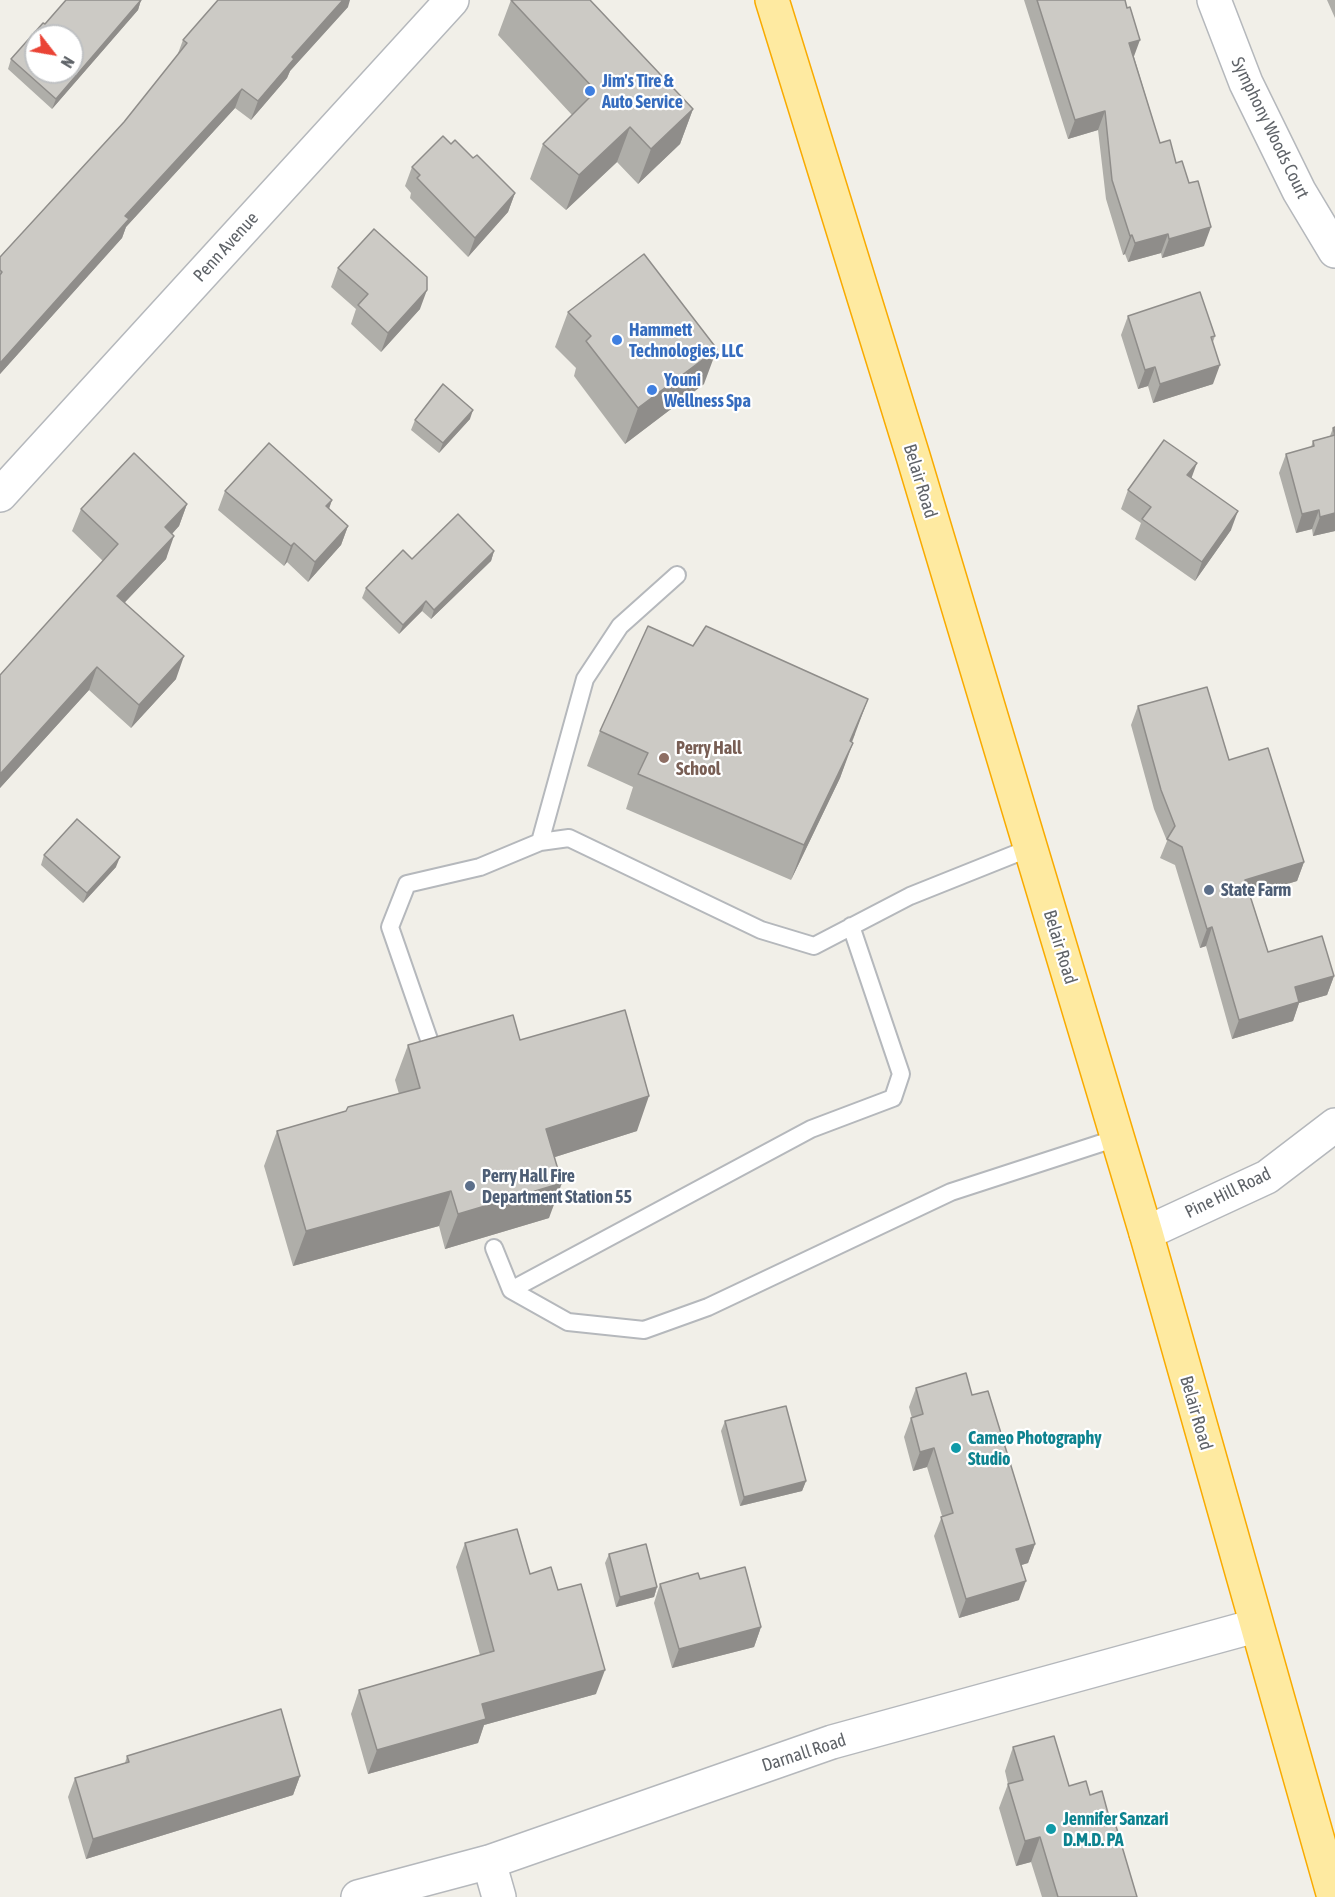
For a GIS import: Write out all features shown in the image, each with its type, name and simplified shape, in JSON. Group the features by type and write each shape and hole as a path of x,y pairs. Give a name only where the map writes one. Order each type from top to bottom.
{"highway":[{"name":"Belair Road","path":"772,0 1146,1233 1255,1626 1334,1897"}],"street":[{"name":"Penn Avenue","path":"0,495 452,0"},
{"name":"Symphony Woods Court","path":"1214,0 1246,83 1299,192 1335,251"},
{"name":"Pine Hill Road","path":"1146,1233 1267,1177 1335,1125"},
{"name":"Darnall Road","path":"358,1897 489,1862 832,1742 1255,1626"},
{"path":"489,1862 499,1897"}],"lane":[{"path":"540,842 585,679 620,626 677,575"},
{"path":"433,1051 390,927 407,884 480,867 540,842 569,838 761,930 814,946 909,896 1030,848"},
{"path":"511,1290 811,1129 893,1098 901,1074 851,926"},
{"path":"494,1248 511,1290 568,1322 644,1330 708,1307 951,1192 1117,1138"}],"building":[{"path":"66,0 141,0 84,66 84,24 45,24"},
{"path":"218,0 343,0 292,57 294,59 258,101 242,89 125,216 129,219 0,363 0,275 2,272 0,257 124,122 187,43 183,40"},
{"path":"511,0 590,0 693,109 651,149 630,127 579,175 543,144 596,91"},
{"path":"1037,0 1125,0 1127,8 1130,7 1140,40 1129,43 1160,143 1170,140 1176,163 1182,161 1189,183 1198,181 1211,227 1169,239 1168,234 1135,243 1132,235 1130,236 1112,180 1105,111 1075,120"},
{"path":"24,44 24,71 11,59"},
{"path":"39,84 69,84 56,99"},
{"path":"443,136 451,144 455,140 473,158 477,155 515,193 475,238 417,178 420,175 412,167"},
{"path":"374,229 427,277 427,290 388,333 358,305 368,294 338,268"},
{"path":"644,254 717,349 638,408 586,341 591,336 568,312"},
{"path":"1200,292 1215,336 1211,337 1220,365 1160,384 1155,367 1145,370 1128,316"},
{"path":"443,384 473,410 443,443 415,420"},
{"path":"1335,435 1335,513 1320,517 1319,510 1302,514 1286,454 1314,446 1313,441"},
{"path":"1164,440 1197,463 1187,475 1238,511 1202,562 1142,519 1151,507 1128,490"},
{"path":"269,443 332,500 326,506 348,526 315,562 294,543 291,546 225,491"},
{"path":"134,453 187,504 165,527 174,536 117,596 184,656 139,705 97,667 0,774 0,675 118,544 81,509"},
{"path":"458,514 494,551 434,610 426,601 403,625 366,588 403,550 412,559"},
{"path":"648,626 693,646 706,626 868,699 850,741 853,743 804,845 638,774 648,753 600,731"},
{"path":"1207,687 1229,760 1268,748 1304,862 1245,880 1268,952 1322,936 1334,976 1295,987 1299,1002 1239,1020 1212,927 1207,929 1182,847 1167,839 1175,826 1161,790 1138,706"},
{"path":"77,819 120,857 87,893 44,855"},
{"path":"625,1010 649,1096 546,1129 562,1183 458,1214 451,1191 306,1231 277,1131 346,1111 348,1107 420,1088 408,1045 513,1015 520,1040"},
{"path":"966,1373 972,1395 988,1391 1035,1544 1016,1549 1026,1581 966,1599 941,1517 953,1513 934,1448 920,1452 911,1418 923,1414 916,1388"},
{"path":"786,1406 806,1481 744,1497 725,1421"},
{"path":"517,1529 530,1574 551,1567 558,1590 581,1584 605,1670 482,1704 486,1719 377,1750 359,1690 494,1651 465,1543"},
{"path":"646,1544 657,1587 620,1597 609,1554"},
{"path":"745,1567 761,1627 679,1649 660,1584 698,1573 700,1579"},
{"path":"281,1709 300,1776 93,1839 75,1778 129,1762 127,1756"},
{"path":"1054,1736 1069,1786 1086,1781 1090,1795 1102,1791 1109,1817 1113,1816 1137,1897 1058,1897 1040,1837 1025,1841 1008,1784 1023,1780 1013,1747"}],"place":[{"name":"Jim's Tire & Auto Service","path":"590,91"},
{"name":"Hammett Technologies, LLC","path":"617,340"},
{"name":"Youni Wellness Spa","path":"652,390"},
{"name":"Perry Hall School","path":"664,758"},
{"name":"State Farm","path":"1209,890"},
{"name":"Perry Hall Fire Department Station 55","path":"470,1186"},
{"name":"Cameo Photography Studio","path":"956,1448"},
{"name":"Jennifer Sanzari D.M.D. PA","path":"1051,1829"}]}
